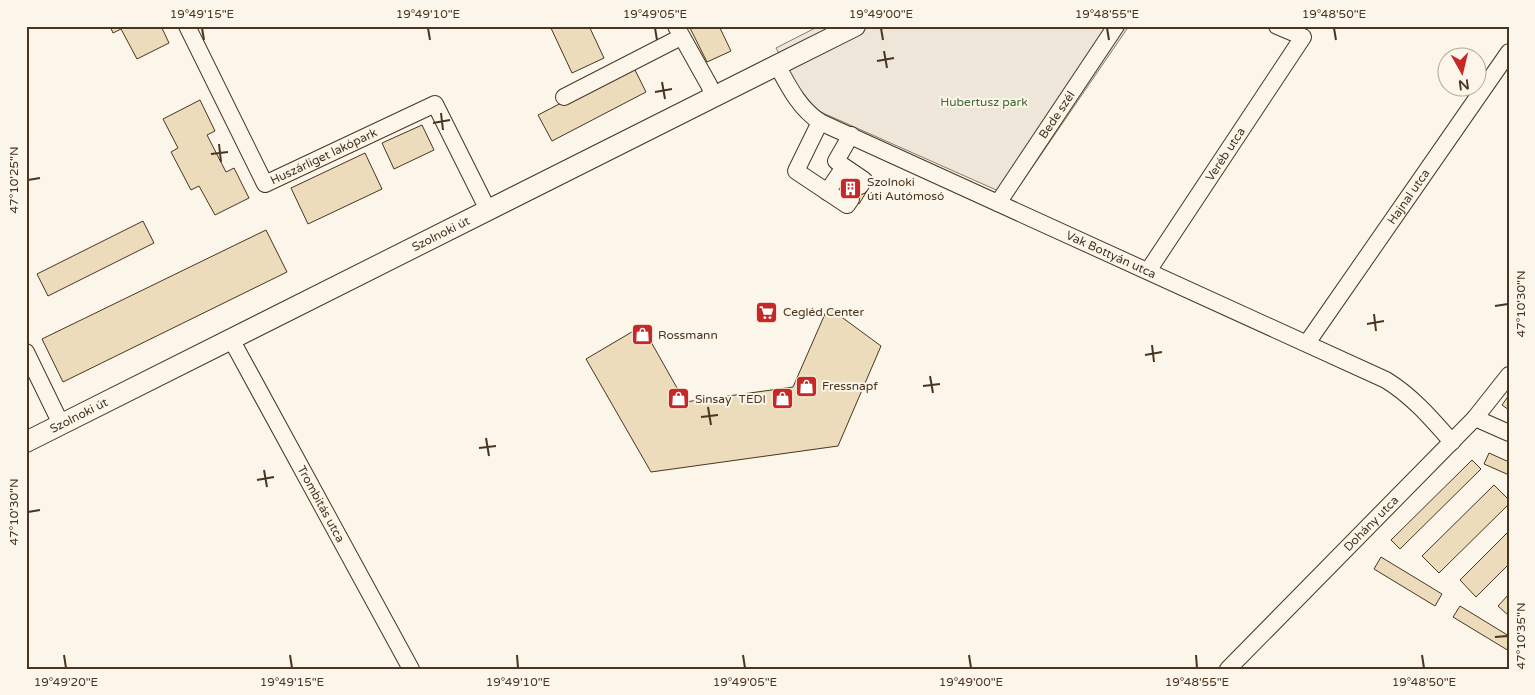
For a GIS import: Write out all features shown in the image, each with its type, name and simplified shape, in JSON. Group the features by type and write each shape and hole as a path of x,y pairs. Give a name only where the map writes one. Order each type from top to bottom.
{"main road":[{"name":"Szolnoki út","path":"26,442 855,26"}],"street":[{"name":"Huszárliget lakópark","path":"187,26 265,184 435,104 488,210"},
{"name":"Bede szél","path":"998,203 1116,26"},
{"name":"Veréb utca","path":"1148,270 1303,37 1277,26"},
{"path":"564,97 679,31 714,97"},
{"name":"Hajnal utca","path":"1307,343 1509,52"},
{"name":"Vak Bottyán utca","path":"777,66 800,106 820,122 1386,380 1416,402 1452,442"},
{"path":"820,122 796,170 846,186 836,161 851,135"},
{"name":"Trombitás utca","path":"231,339 411,669"},
{"path":"26,352 61,424"},
{"name":"Dohány utca","path":"1228,669 1475,418 1509,374"},
{"path":"1475,418 1509,433"}],"green space":[{"name":"Hubertusz park","path":"819,26 1129,26 1012,197 814,109 798,88 776,48"}],"building":[{"path":"110,26 161,26 169,43 137,59 121,29 113,33"},
{"path":"550,26 589,26 604,58 572,73"},
{"path":"689,26 719,26 731,51 707,62"},
{"path":"633,66 646,92 552,141 538,115"},
{"path":"200,100 215,131 207,135 226,172 234,168 249,198 215,215 199,186 191,190 171,152 178,148 163,119"},
{"path":"422,125 434,150 394,169 382,143"},
{"path":"365,153 382,189 308,224 291,188"},
{"name":"Szolnoki úti Autómosó","path":"843,175 867,191 859,204 834,187"},
{"path":"143,221 154,243 48,296 37,274"},
{"path":"266,230 287,272 63,382 42,339"},
{"path":"828,307 881,346 838,446 651,472 586,359 642,326 685,402 793,387"},
{"path":"1509,395 1509,410 1502,405"},
{"path":"1489,453 1509,462 1509,475 1484,464"},
{"path":"1472,460 1481,469 1400,549 1391,540"},
{"path":"1494,485 1509,500 1509,504 1439,573 1422,556"},
{"path":"1509,531 1509,564 1476,597 1460,580"},
{"path":"1381,557 1442,594 1435,606 1374,569"},
{"path":"1509,594 1509,616 1498,606"},
{"path":"1460,606 1509,636 1509,651 1453,617"}],"tunnel":[{"path":"841,192 850,179"}],"place":[{"name":"Szolnoki úti Autómosó","path":"851,189"},
{"name":"Cegléd Center","path":"767,312"},
{"name":"Rossmann","path":"642,335"},
{"name":"Fressnapf","path":"806,386"},
{"name":"Sinsay","path":"679,399"},
{"name":"TEDI","path":"782,399"}]}
